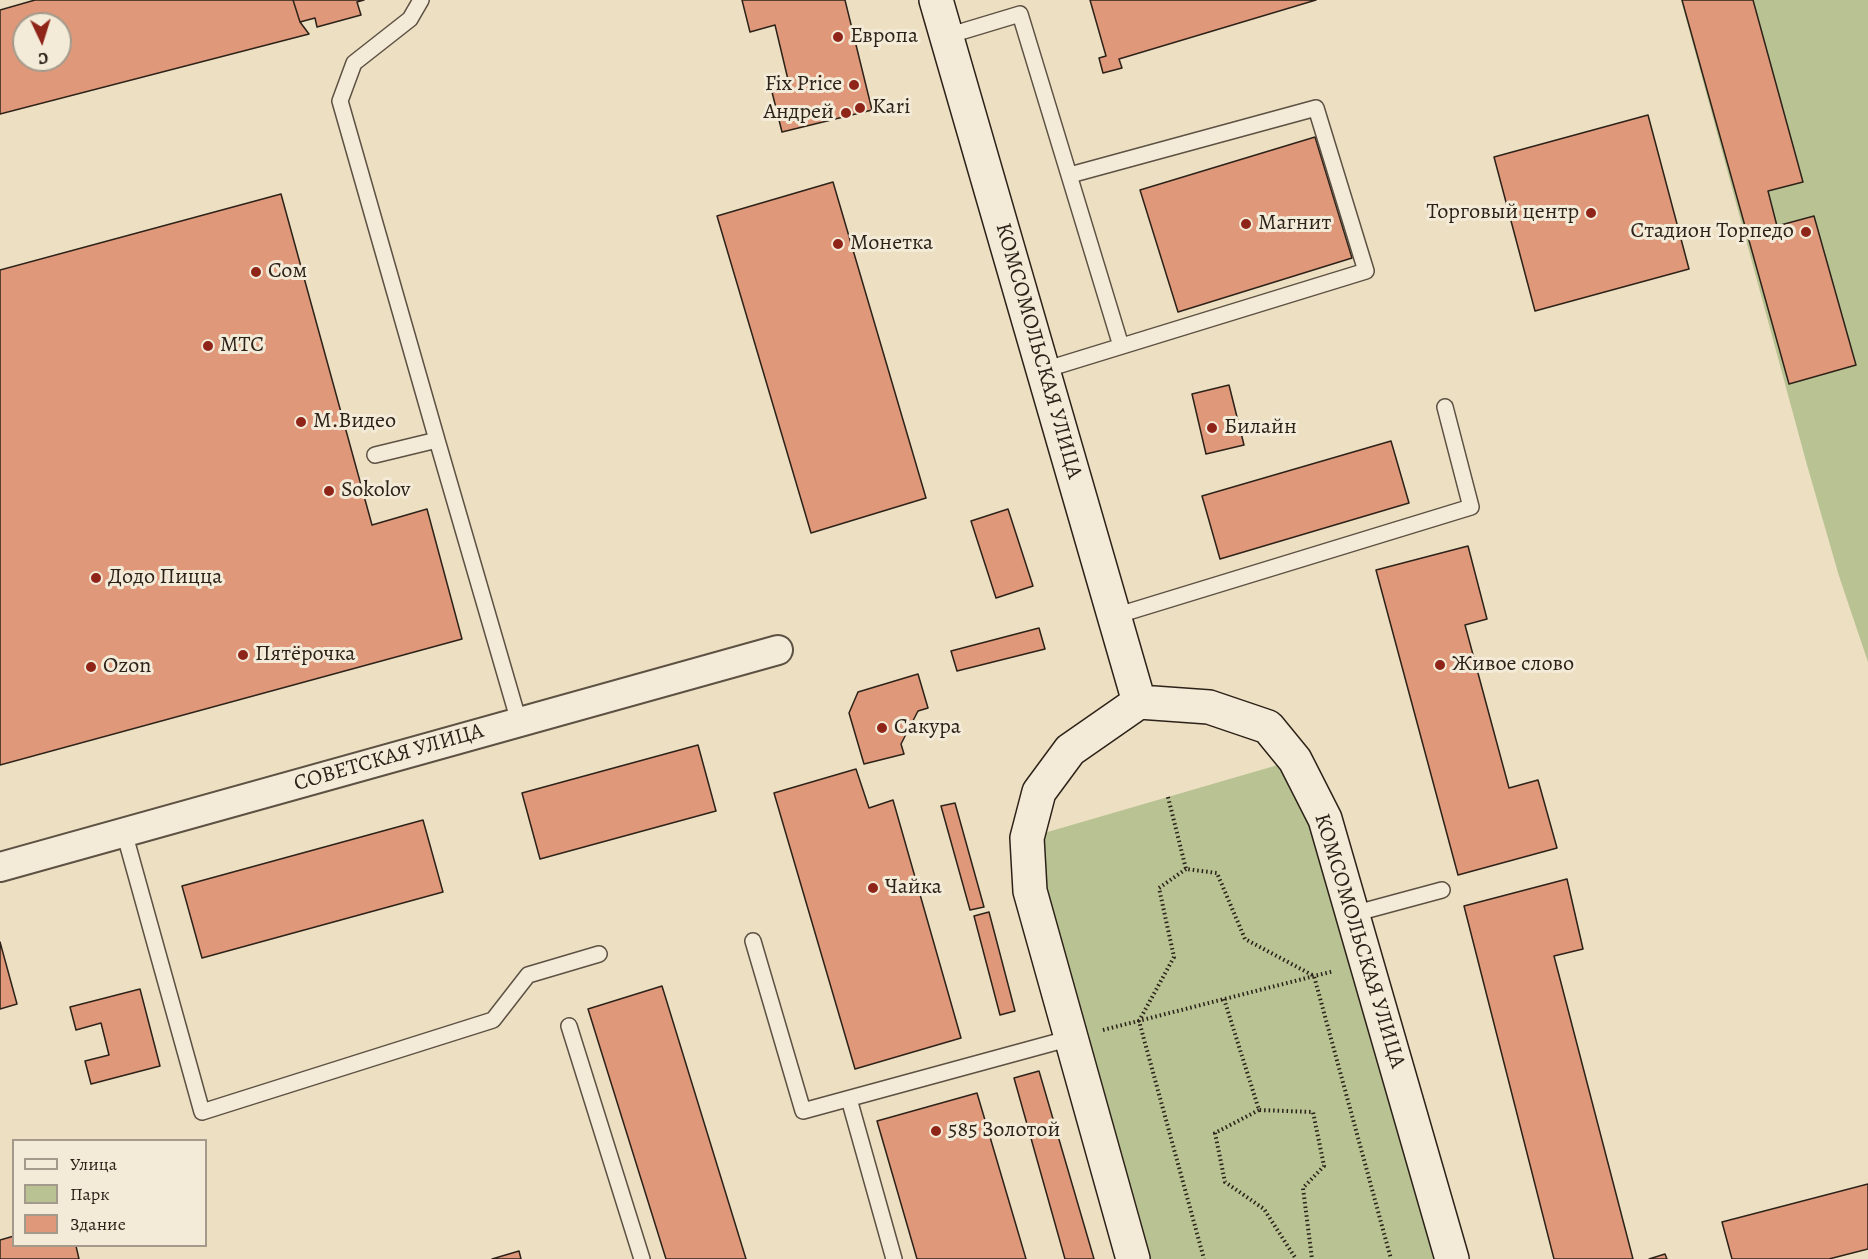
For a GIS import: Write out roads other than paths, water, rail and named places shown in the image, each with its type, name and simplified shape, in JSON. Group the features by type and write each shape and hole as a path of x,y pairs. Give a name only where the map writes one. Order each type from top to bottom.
{"main road":[{"name":"КОМСОМОЛЬСКАЯ УЛИЦА","path":"936,0 1139,702 1209,708 1268,727 1295,760 1325,819 1452,1259"},
{"path":"1132,1259 1030,891 1027,838 1039,792 1070,750 1139,702"}],"street":[{"name":"СОВЕТСКАЯ УЛИЦА","path":"0,867 778,650"}],"lane":[{"path":"421,0 410,19 354,63 340,101 519,722"},
{"path":"946,36 1020,14 1121,346"},
{"path":"1044,370 1366,271 1316,108 1070,175"},
{"path":"1115,616 1471,507 1445,407"},
{"path":"375,455 437,440"},
{"path":"124,832 202,1112 493,1020 528,975 599,954"},
{"path":"1353,914 1442,890"},
{"path":"753,941 803,1111 1071,1038"},
{"path":"569,1026 642,1259"},
{"path":"849,1099 894,1259"}],"place":[{"name":"Европа","path":"838,37"},
{"name":"Fix Price","path":"854,85"},
{"name":"Kari","path":"860,108"},
{"name":"Андрей","path":"846,113"},
{"name":"Торговый центр","path":"1591,213"},
{"name":"Магнит","path":"1246,224"},
{"name":"Стадион Торпедо","path":"1806,232"},
{"name":"Монетка","path":"838,244"},
{"name":"Сом","path":"256,272"},
{"name":"МТС","path":"208,346"},
{"name":"М.Видео","path":"301,422"},
{"name":"Билайн","path":"1212,428"},
{"name":"Sokolov","path":"329,491"},
{"name":"Додо Пицца","path":"96,578"},
{"name":"Пятёрочка","path":"243,655"},
{"name":"Живое слово","path":"1440,665"},
{"name":"Ozon","path":"91,667"},
{"name":"Сакура","path":"882,728"},
{"name":"Чайка","path":"873,888"},
{"name":"585 Золотой","path":"936,1131"}]}
